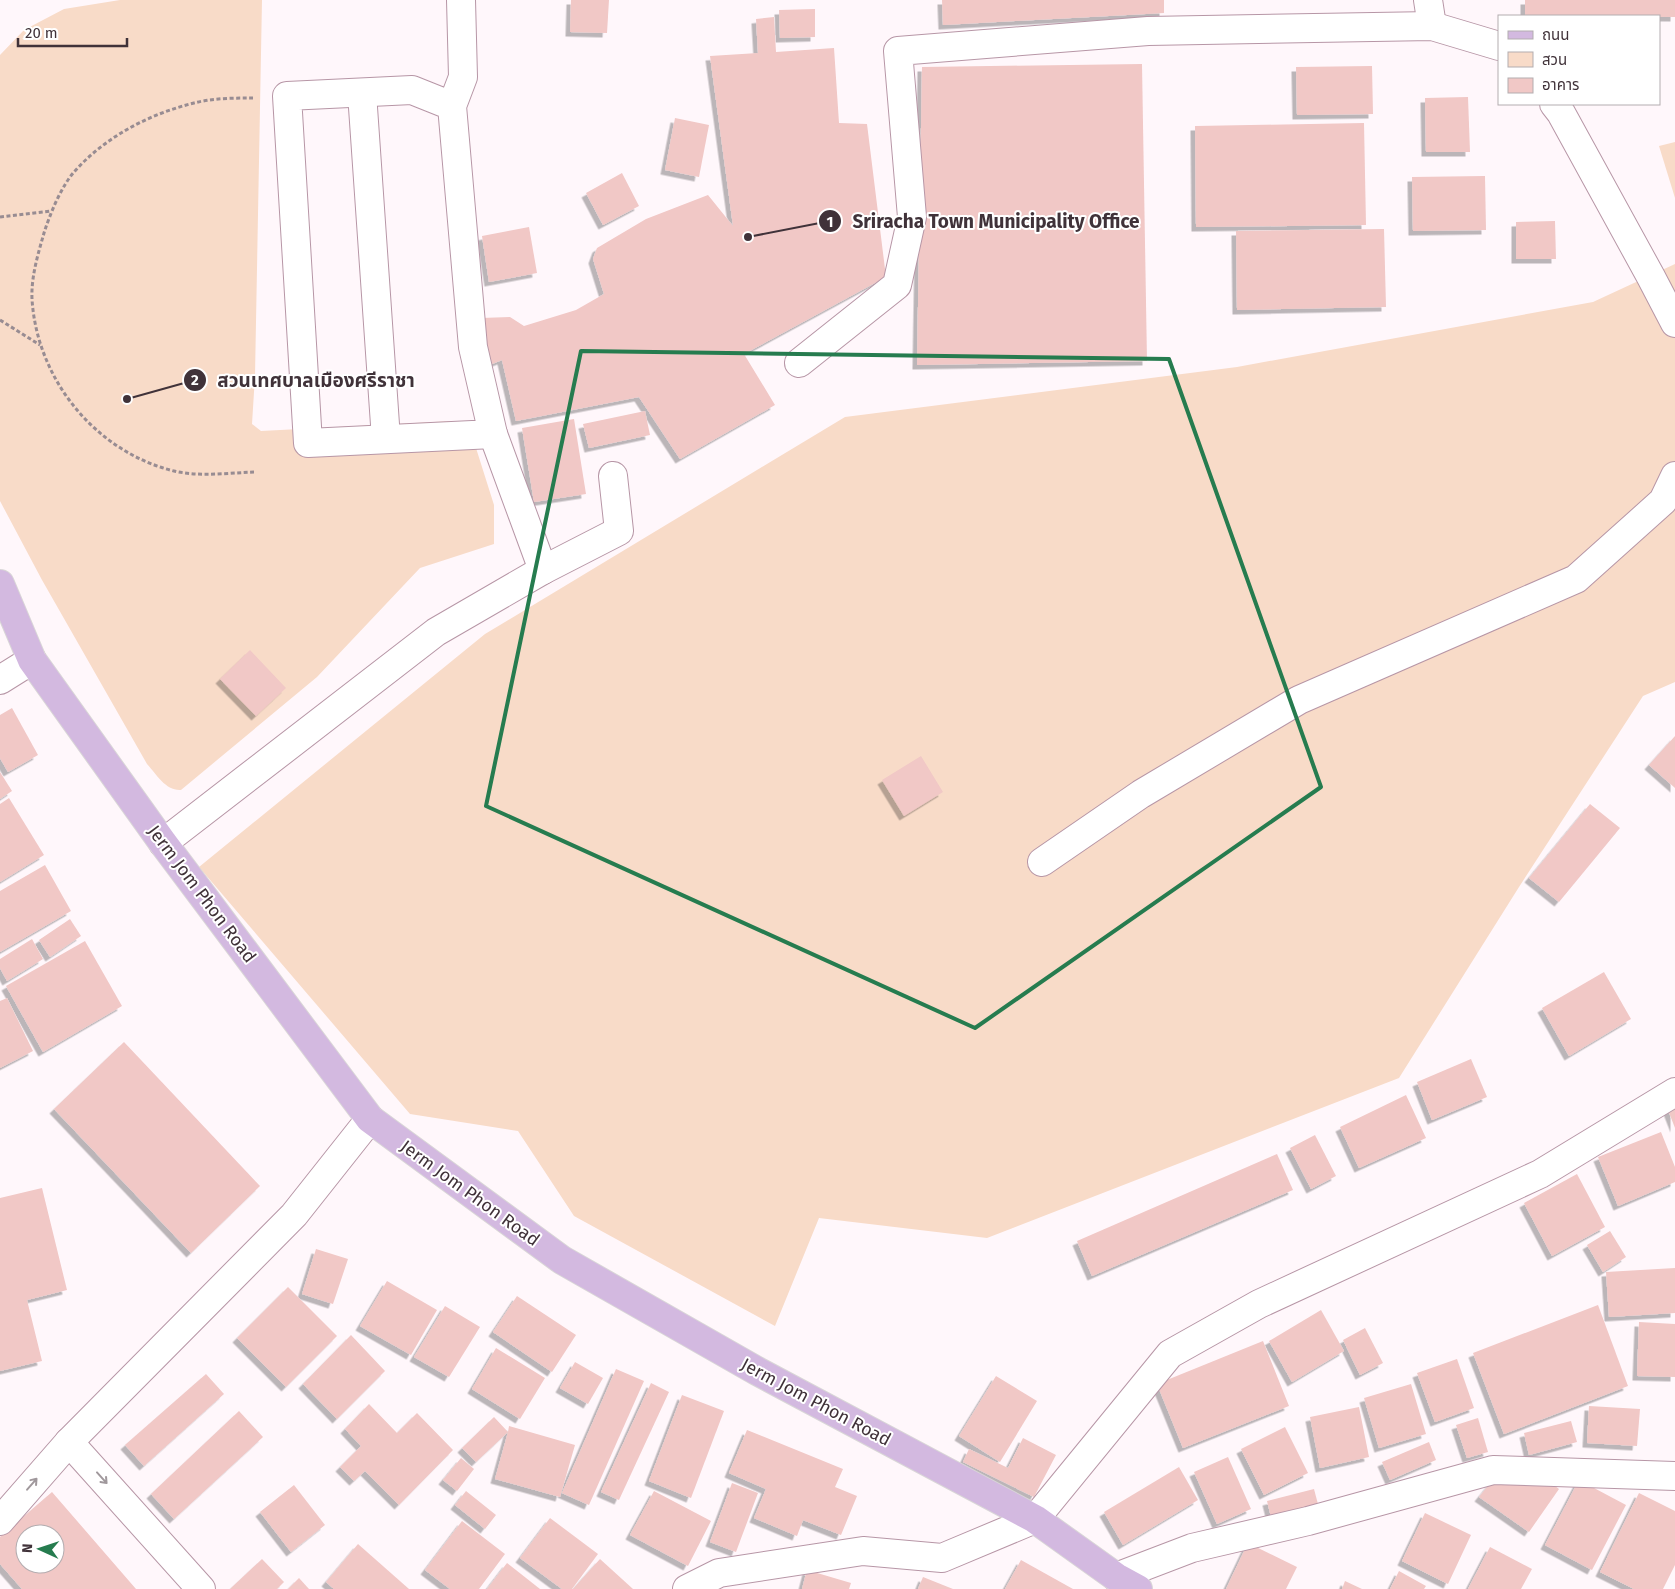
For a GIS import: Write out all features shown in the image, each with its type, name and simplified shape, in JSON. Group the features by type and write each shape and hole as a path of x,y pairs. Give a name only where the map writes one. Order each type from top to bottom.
{"main road":[{"name":"Jerm Jom Phon Road","path":"0,584 32,660 164,843 370,1119 562,1260 757,1371 1035,1519 1127,1583"}],"street":[{"path":"461,0 463,77 452,106 473,346 493,434 543,570"},
{"path":"799,363 897,285 912,217 898,51 1148,31 1430,13 1498,46"},
{"path":"452,106 412,90 287,96 308,443 493,434"},
{"path":"362,92 386,439"},
{"path":"1555,105 1652,277 1675,323"},
{"path":"164,843 436,632 543,570 619,531 613,476"},
{"path":"1042,862 1141,794 1299,700 1576,579 1663,501 1675,476"},
{"path":"0,680 32,660"},
{"path":"687,1589 719,1573 863,1551 942,1558 1035,1519 1170,1354 1259,1304 1540,1174 1675,1092"},
{"path":"0,1521 69,1442 294,1215 370,1119"},
{"path":"69,1442 201,1589"},
{"path":"1127,1583 1192,1548 1308,1521 1494,1470 1675,1476"}],"path":[{"path":"254,472 215,474 175,471 133,456 98,433 65,396 40,346 32,299 36,258 51,211 74,173 108,140 148,118 195,103 237,98 287,96"},
{"path":"0,217 51,211"},
{"path":"0,320 40,346"}],"highlighted area":[{"path":"581,351 1169,359 1321,787 975,1028 486,806"}],"green space":[{"path":"120,0 262,0 255,376 252,424 261,431 453,421 476,448 494,505 494,544 420,568 317,677 181,790 176,790 166,785 147,764 42,580 0,501 0,55 24,30 64,9"},
{"path":"1675,142 1675,198 1659,146"},
{"path":"1675,264 1675,682 1643,696 1519,887 1399,1078 987,1238 819,1218 775,1326 574,1216 518,1131 410,1114 199,867 485,634 845,417 1237,367 1593,302"}],"building":[{"path":"571,0 609,0 607,33 570,32"},
{"path":"942,0 1164,0 1164,13 943,25"},
{"path":"1525,0 1675,0 1675,17 1660,17 1660,15 1525,15"},
{"path":"815,9 815,37 780,38 779,10"},
{"path":"774,17 776,52 834,48 839,123 867,124 886,277 744,354 775,405 680,459 639,397 516,421 502,360 492,364 481,318 510,317 524,326 576,310 604,294 593,259 597,248 646,219 708,195 733,226 710,56 758,53 756,19"},
{"path":"1142,64 1147,361 917,365 922,67"},
{"path":"1372,66 1373,114 1297,115 1296,67"},
{"path":"1468,97 1470,152 1426,152 1425,98"},
{"path":"675,118 709,125 699,177 665,170"},
{"path":"1364,123 1366,225 1196,227 1195,126"},
{"path":"622,173 639,206 603,225 586,193"},
{"path":"1485,176 1486,230 1413,231 1412,177"},
{"path":"1555,221 1556,259 1516,259 1516,222"},
{"path":"529,227 537,273 489,282 482,236"},
{"path":"1384,229 1386,307 1237,310 1236,231"},
{"path":"645,411 650,435 589,448 583,424"},
{"path":"574,419 586,494 534,502 522,428"},
{"path":"250,650 286,688 256,716 220,679"},
{"path":"12,708 38,755 8,772 0,758 0,715"},
{"path":"1675,736 1675,788 1649,765"},
{"path":"921,756 943,792 904,816 882,780"},
{"path":"0,772 12,791 0,799"},
{"path":"9,798 44,855 0,882 0,804"},
{"path":"1590,804 1620,828 1559,902 1529,878"},
{"path":"45,865 71,911 0,952 0,891"},
{"path":"70,919 81,936 50,957 39,940"},
{"path":"32,939 43,959 7,981 0,968 0,959"},
{"path":"85,941 122,1006 43,1052 6,986"},
{"path":"1604,972 1631,1019 1569,1056 1542,1008"},
{"path":"7,998 33,1051 0,1068 0,1001"},
{"path":"124,1042 260,1186 191,1253 54,1109"},
{"path":"1471,1059 1487,1097 1432,1120 1417,1082"},
{"path":"1406,1095 1426,1138 1359,1168 1340,1127"},
{"path":"1675,1107 1675,1128 1668,1110"},
{"path":"1661,1132 1675,1167 1675,1182 1618,1206 1598,1157"},
{"path":"1315,1135 1336,1176 1311,1189 1290,1148"},
{"path":"1277,1154 1293,1190 1092,1276 1077,1241"},
{"path":"1577,1174 1605,1227 1552,1256 1524,1203"},
{"path":"42,1188 67,1290 27,1300 42,1361 0,1371 0,1198"},
{"path":"1610,1231 1626,1257 1603,1272 1587,1245"},
{"path":"316,1249 348,1259 333,1304 302,1294"},
{"path":"1675,1268 1675,1313 1609,1317 1606,1272"},
{"path":"387,1281 437,1310 411,1355 360,1326"},
{"path":"288,1287 337,1336 286,1387 237,1338"},
{"path":"517,1296 576,1335 552,1372 493,1332"},
{"path":"1598,1305 1628,1386 1504,1434 1473,1353"},
{"path":"445,1306 480,1327 449,1377 414,1357"},
{"path":"1321,1310 1344,1351 1292,1382 1269,1341"},
{"path":"1639,1322 1675,1324 1675,1377 1637,1376"},
{"path":"1365,1328 1383,1363 1360,1375 1343,1340"},
{"path":"351,1335 385,1371 337,1419 303,1384"},
{"path":"1263,1341 1289,1406 1183,1448 1157,1384"},
{"path":"496,1348 545,1378 520,1419 472,1389"},
{"path":"1457,1359 1474,1408 1435,1422 1417,1373"},
{"path":"575,1362 603,1378 588,1404 560,1388"},
{"path":"616,1369 644,1381 589,1505 562,1493"},
{"path":"206,1374 224,1394 144,1466 125,1445"},
{"path":"996,1376 1037,1401 1000,1462 959,1436"},
{"path":"651,1383 669,1392 619,1500 601,1492"},
{"path":"1411,1384 1426,1434 1379,1448 1364,1398"},
{"path":"682,1395 724,1411 691,1498 649,1481"},
{"path":"369,1404 397,1433 417,1413 453,1450 399,1505 365,1471 354,1481 340,1467 361,1446 345,1429"},
{"path":"1589,1406 1640,1409 1637,1446 1587,1443"},
{"path":"1359,1407 1369,1457 1320,1468 1310,1417"},
{"path":"239,1411 263,1437 174,1519 151,1494"},
{"path":"494,1417 508,1432 476,1462 462,1448"},
{"path":"1478,1418 1488,1452 1467,1458 1456,1425"},
{"path":"1571,1421 1577,1442 1529,1455 1524,1433"},
{"path":"509,1426 575,1445 560,1497 495,1479"},
{"path":"1285,1427 1308,1473 1264,1495 1241,1449"},
{"path":"747,1430 843,1469 835,1487 857,1496 841,1535 803,1520 797,1536 754,1518 766,1489 729,1473"},
{"path":"1023,1438 1056,1455 1034,1497 963,1462 969,1449 1008,1468"},
{"path":"1429,1442 1436,1460 1390,1480 1382,1462"},
{"path":"1228,1457 1251,1509 1217,1524 1194,1472"},
{"path":"461,1458 474,1469 457,1491 443,1480"},
{"path":"1179,1467 1198,1500 1123,1545 1104,1512"},
{"path":"1539,1474 1559,1489 1529,1532 1479,1497 1496,1476"},
{"path":"1579,1480 1626,1505 1592,1570 1545,1545"},
{"path":"732,1483 758,1493 736,1552 710,1542"},
{"path":"294,1485 325,1525 291,1552 260,1512"},
{"path":"1314,1489 1319,1508 1272,1521 1267,1501"},
{"path":"466,1491 496,1515 485,1529 455,1505"},
{"path":"654,1491 711,1521 688,1566 630,1535"},
{"path":"52,1492 136,1589 22,1589 0,1564 0,1537 15,1524 15,1574 65,1574 65,1524 15,1524"},
{"path":"1639,1493 1675,1511 1675,1565 1663,1589 1634,1589 1600,1572"},
{"path":"1425,1513 1471,1535 1448,1584 1402,1561"},
{"path":"550,1518 598,1554 572,1589 562,1589 520,1558"},
{"path":"462,1521 505,1554 479,1589 450,1589 425,1570"},
{"path":"1248,1543 1297,1567 1286,1589 1226,1589"},
{"path":"358,1544 409,1589 334,1589 326,1582"},
{"path":"1490,1547 1532,1569 1521,1589 1468,1589"},
{"path":"262,1559 284,1582 277,1589 230,1589"},
{"path":"600,1559 633,1589 573,1589"},
{"path":"1021,1560 1073,1589 1005,1589"},
{"path":"507,1563 540,1589 487,1589"},
{"path":"807,1570 851,1583 849,1589 802,1589"},
{"path":"1399,1571 1426,1586 1424,1589 1390,1589"},
{"path":"923,1577 953,1589 918,1589"},
{"path":"299,1578 309,1589 288,1589"},
{"path":"1345,1581 1362,1589 1342,1589"}],"place":[{"name":"Sriracha Town Municipality Office","path":"748,237"},
{"name":"สวนเทศบาลเมืองศรีราชา","path":"127,399"}]}
